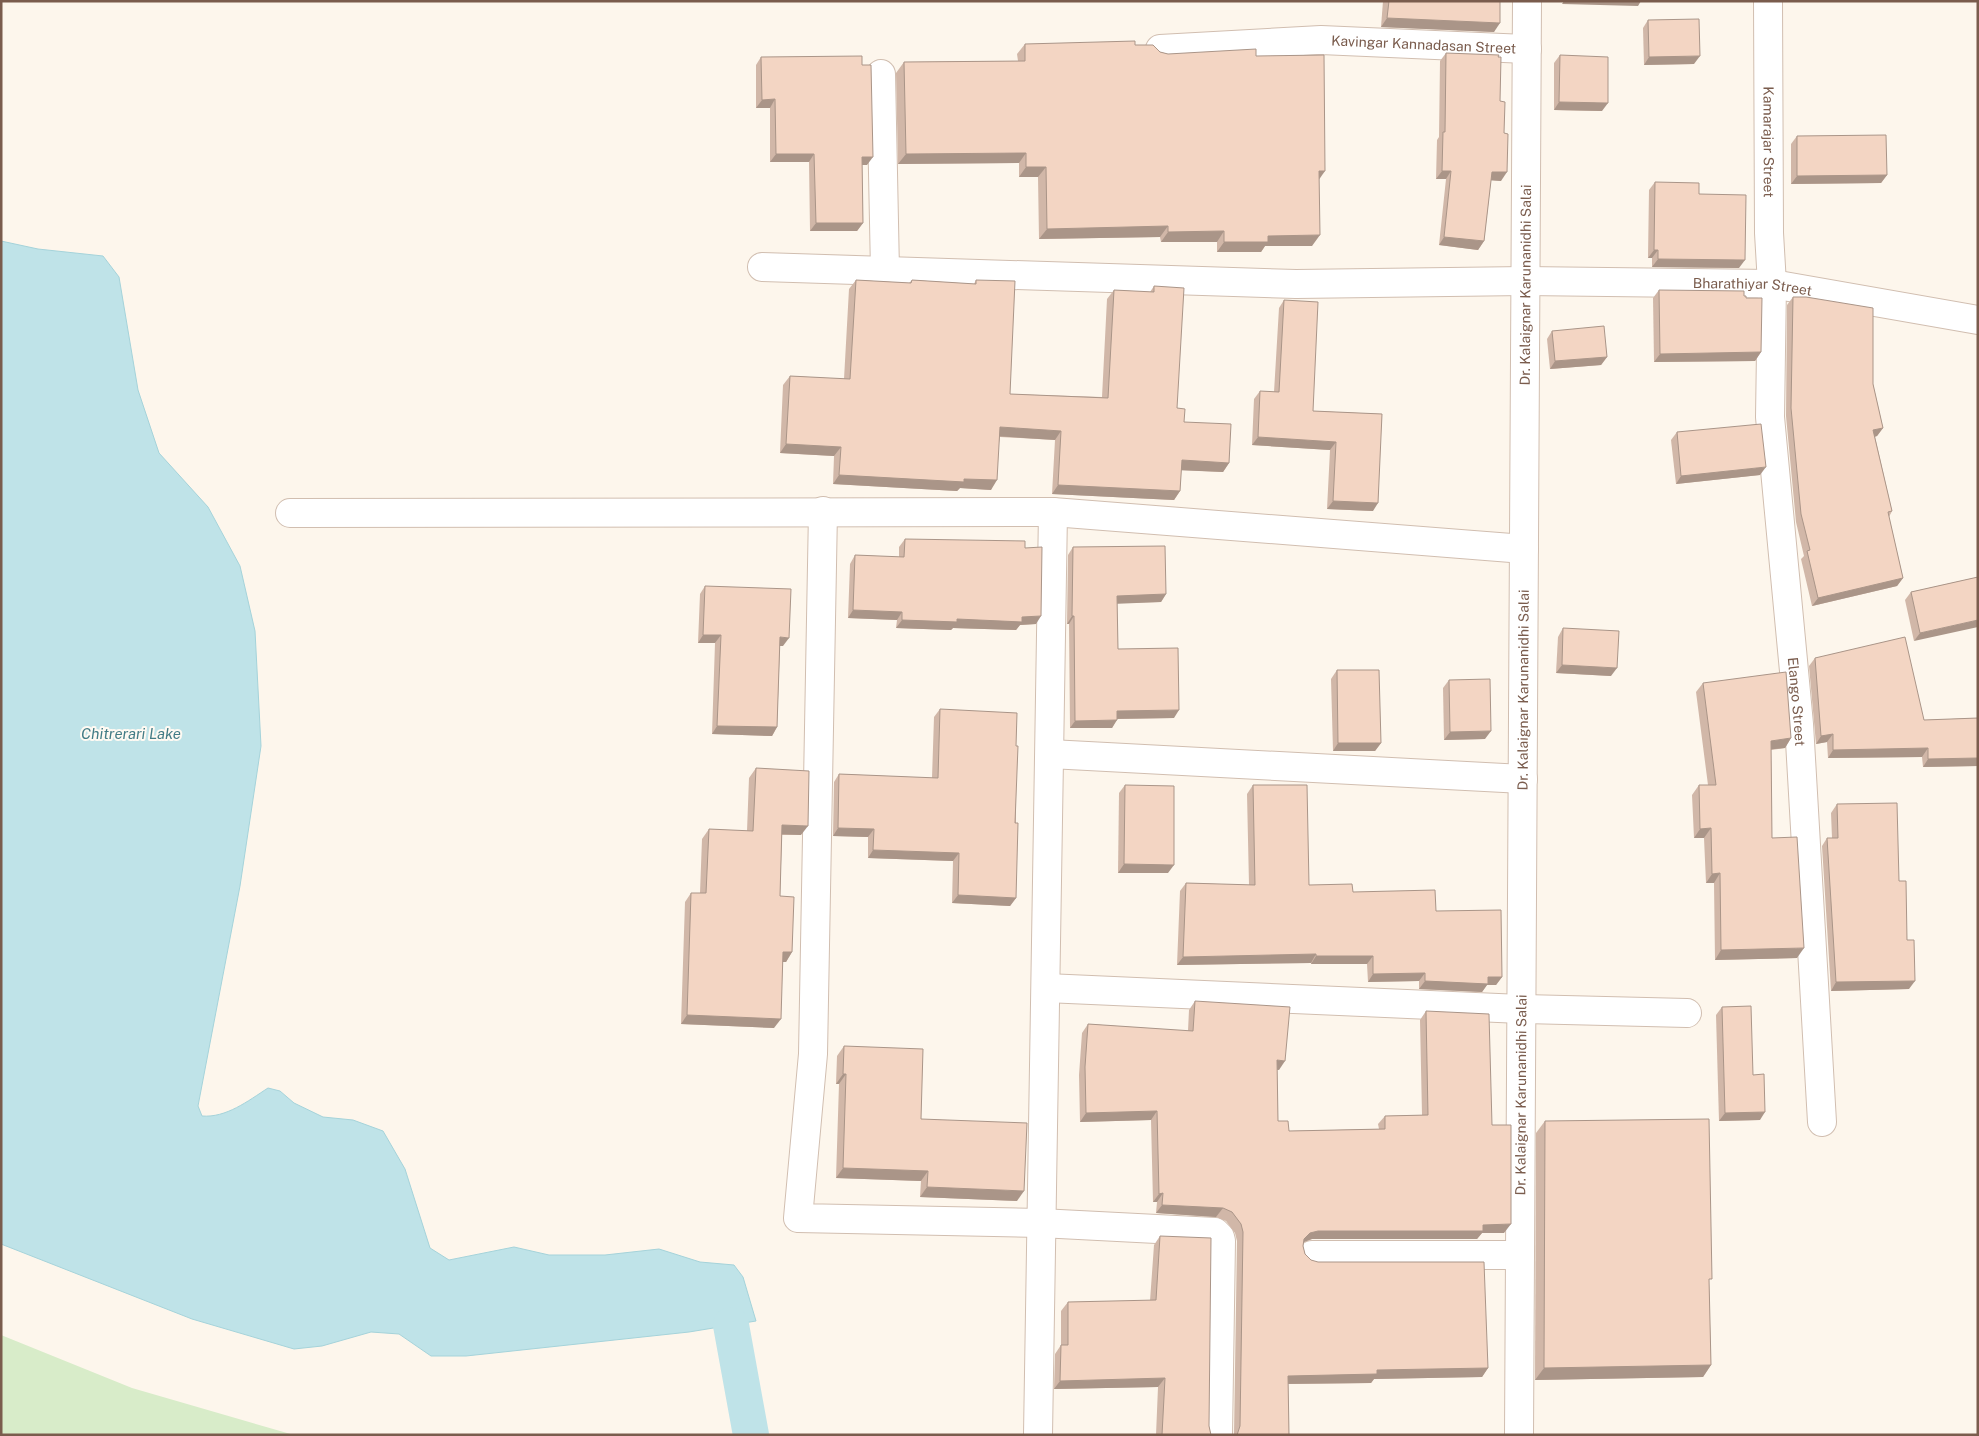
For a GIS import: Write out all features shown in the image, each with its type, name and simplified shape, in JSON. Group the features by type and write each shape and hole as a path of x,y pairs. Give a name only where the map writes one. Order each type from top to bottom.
{"street":[{"name":"Dr. Kalaignar Karunanidhi Salai","path":"1519,1435 1527,1"},
{"name":"Kamarajar Street","path":"1768,1 1769,233 1772,284"},
{"name":"Kavingar Kannadasan Street","path":"1160,49 1321,40 1527,50"},
{"path":"881,74 885,271"},
{"name":"Bharathiyar Street","path":"762,267 1296,284 1525,281 1772,284 1978,320"},
{"name":"Elango Street","path":"1772,284 1770,417 1799,724 1822,1122"},
{"path":"290,514 824,511 1054,512 1524,549"},
{"path":"824,511 813,1054 798,1218 1040,1224 1215,1232 1221,1241 1218,1435"},
{"path":"1038,1435 1040,1224 1054,512"},
{"path":"1050,754 1523,778"},
{"path":"1046,988 1522,1009 1687,1014"},
{"path":"1312,1254 1520,1256"}],"green space":[{"path":"1,1335 132,1388 294,1435 1,1435"}],"water":[{"name":"Chitrerari Lake","path":"1,241 38,249 103,256 119,277 138,390 159,453 208,507 240,566 255,631 261,746 240,886 198,1106 202,1116 211,1116 228,1111 245,1103 268,1088 280,1091 294,1103 323,1117 353,1120 383,1131 405,1169 430,1248 449,1260 514,1247 549,1255 605,1255 659,1249 700,1262 734,1265 743,1277 756,1321 689,1332 466,1356 431,1356 399,1334 371,1332 322,1346 294,1349 192,1319 1,1244"}],"building":[{"path":"1389,1 1500,1 1500,23 1387,18"},
{"path":"1699,19 1700,56 1649,57 1648,20"},
{"path":"1135,41 1135,45 1153,45 1160,52 1168,54 1256,49 1256,56 1324,55 1325,171 1319,171 1320,235 1268,236 1268,242 1224,242 1224,231 1168,232 1168,226 1047,229 1046,167 1026,167 1026,153 906,154 904,62 1025,61 1025,44"},
{"path":"1446,53 1499,55 1498,57 1501,57 1500,101 1505,102 1504,133 1508,134 1507,172 1492,172 1484,241 1444,237 1451,171 1442,171 1443,132 1445,132"},
{"path":"1560,55 1608,57 1608,103 1559,102"},
{"path":"862,56 862,65 871,65 873,157 862,157 863,223 816,223 814,154 776,154 775,99 762,100 761,57"},
{"path":"1886,135 1887,175 1797,176 1797,136"},
{"path":"1655,182 1699,183 1699,194 1746,195 1745,260 1658,259 1658,250 1654,250"},
{"path":"856,280 911,283 912,280 976,284 976,280 1015,281 1010,394 1108,398 1114,290 1154,292 1154,286 1184,288 1177,408 1185,409 1184,422 1231,424 1229,463 1182,460 1180,491 1058,485 1061,431 1000,427 997,480 964,479 964,482 839,475 841,447 786,444 790,376 850,379"},
{"path":"1659,290 1744,291 1746,298 1762,298 1761,352 1660,354"},
{"path":"1793,297 1806,297 1873,308 1873,384 1883,428 1873,430 1892,511 1888,512 1903,578 1818,598 1807,551 1810,550 1801,514 1791,408"},
{"path":"1284,300 1318,302 1313,411 1382,414 1378,503 1333,501 1336,442 1258,437 1260,391 1279,392"},
{"path":"1604,326 1607,357 1555,361 1552,331"},
{"path":"1761,424 1766,467 1681,476 1677,432"},
{"path":"905,539 1025,541 1025,548 1042,547 1041,616 1022,617 1022,622 957,619 957,622 902,620 902,612 853,610 855,555 904,557"},
{"path":"1165,546 1166,594 1117,596 1118,649 1178,648 1179,710 1117,711 1117,720 1075,721 1074,616 1072,616 1073,547"},
{"path":"1978,577 1978,620 1920,633 1911,592"},
{"path":"705,586 791,589 789,638 780,637 777,727 717,726 721,635 703,635"},
{"path":"1563,628 1619,631 1617,668 1562,665"},
{"path":"1905,637 1924,720 1978,718 1978,758 1928,759 1928,748 1833,750 1833,734 1821,736 1815,658"},
{"path":"1337,670 1379,670 1381,743 1338,743"},
{"path":"1786,672 1791,738 1771,741 1772,838 1797,837 1804,948 1721,950 1720,873 1712,874 1711,828 1700,829 1699,785 1716,785 1703,683"},
{"path":"1490,679 1491,731 1450,732 1449,680"},
{"path":"940,709 1017,713 1016,746 1018,746 1015,823 1018,823 1016,898 958,895 959,853 873,850 874,829 838,828 839,774 938,778"},
{"path":"756,768 809,771 808,826 782,825 780,896 794,897 792,952 783,952 781,1019 687,1015 691,893 706,893 709,829 753,831"},
{"path":"1125,785 1174,786 1174,865 1124,864"},
{"path":"1253,785 1307,785 1309,885 1352,884 1353,892 1435,890 1436,911 1501,910 1502,977 1488,977 1488,984 1425,981 1425,973 1373,974 1373,956 1316,956 1316,954 1183,957 1186,883 1255,885"},
{"path":"1897,803 1899,881 1906,881 1907,940 1914,940 1915,981 1836,982 1827,838 1838,838 1837,804"},
{"path":"1195,1001 1290,1007 1285,1061 1277,1060 1278,1121 1288,1121 1289,1131 1385,1129 1385,1116 1428,1115 1426,1011 1489,1014 1492,1125 1511,1125 1511,1224 1483,1225 1483,1231 1318,1231 1310,1233 1304,1239 1303,1246 1305,1254 1311,1260 1318,1262 1484,1262 1488,1368 1377,1370 1377,1374 1288,1376 1289,1435 1237,1435 1240,1426 1243,1232 1241,1224 1232,1212 1223,1208 1162,1205 1163,1193 1159,1194 1157,1111 1086,1113 1085,1067 1088,1024 1193,1031"},
{"path":"1751,1006 1753,1075 1764,1074 1765,1112 1725,1113 1722,1007"},
{"path":"844,1046 923,1049 921,1119 1027,1123 1024,1191 927,1187 928,1171 843,1168 846,1074 843,1074"},
{"path":"1709,1119 1712,1279 1709,1279 1711,1365 1544,1368 1545,1121"},
{"path":"1160,1236 1211,1238 1209,1426 1211,1435 1162,1435 1165,1378 1060,1381 1061,1345 1068,1345 1068,1302 1156,1300"}],"waterway":[{"path":"731,1325 751,1435"}]}
